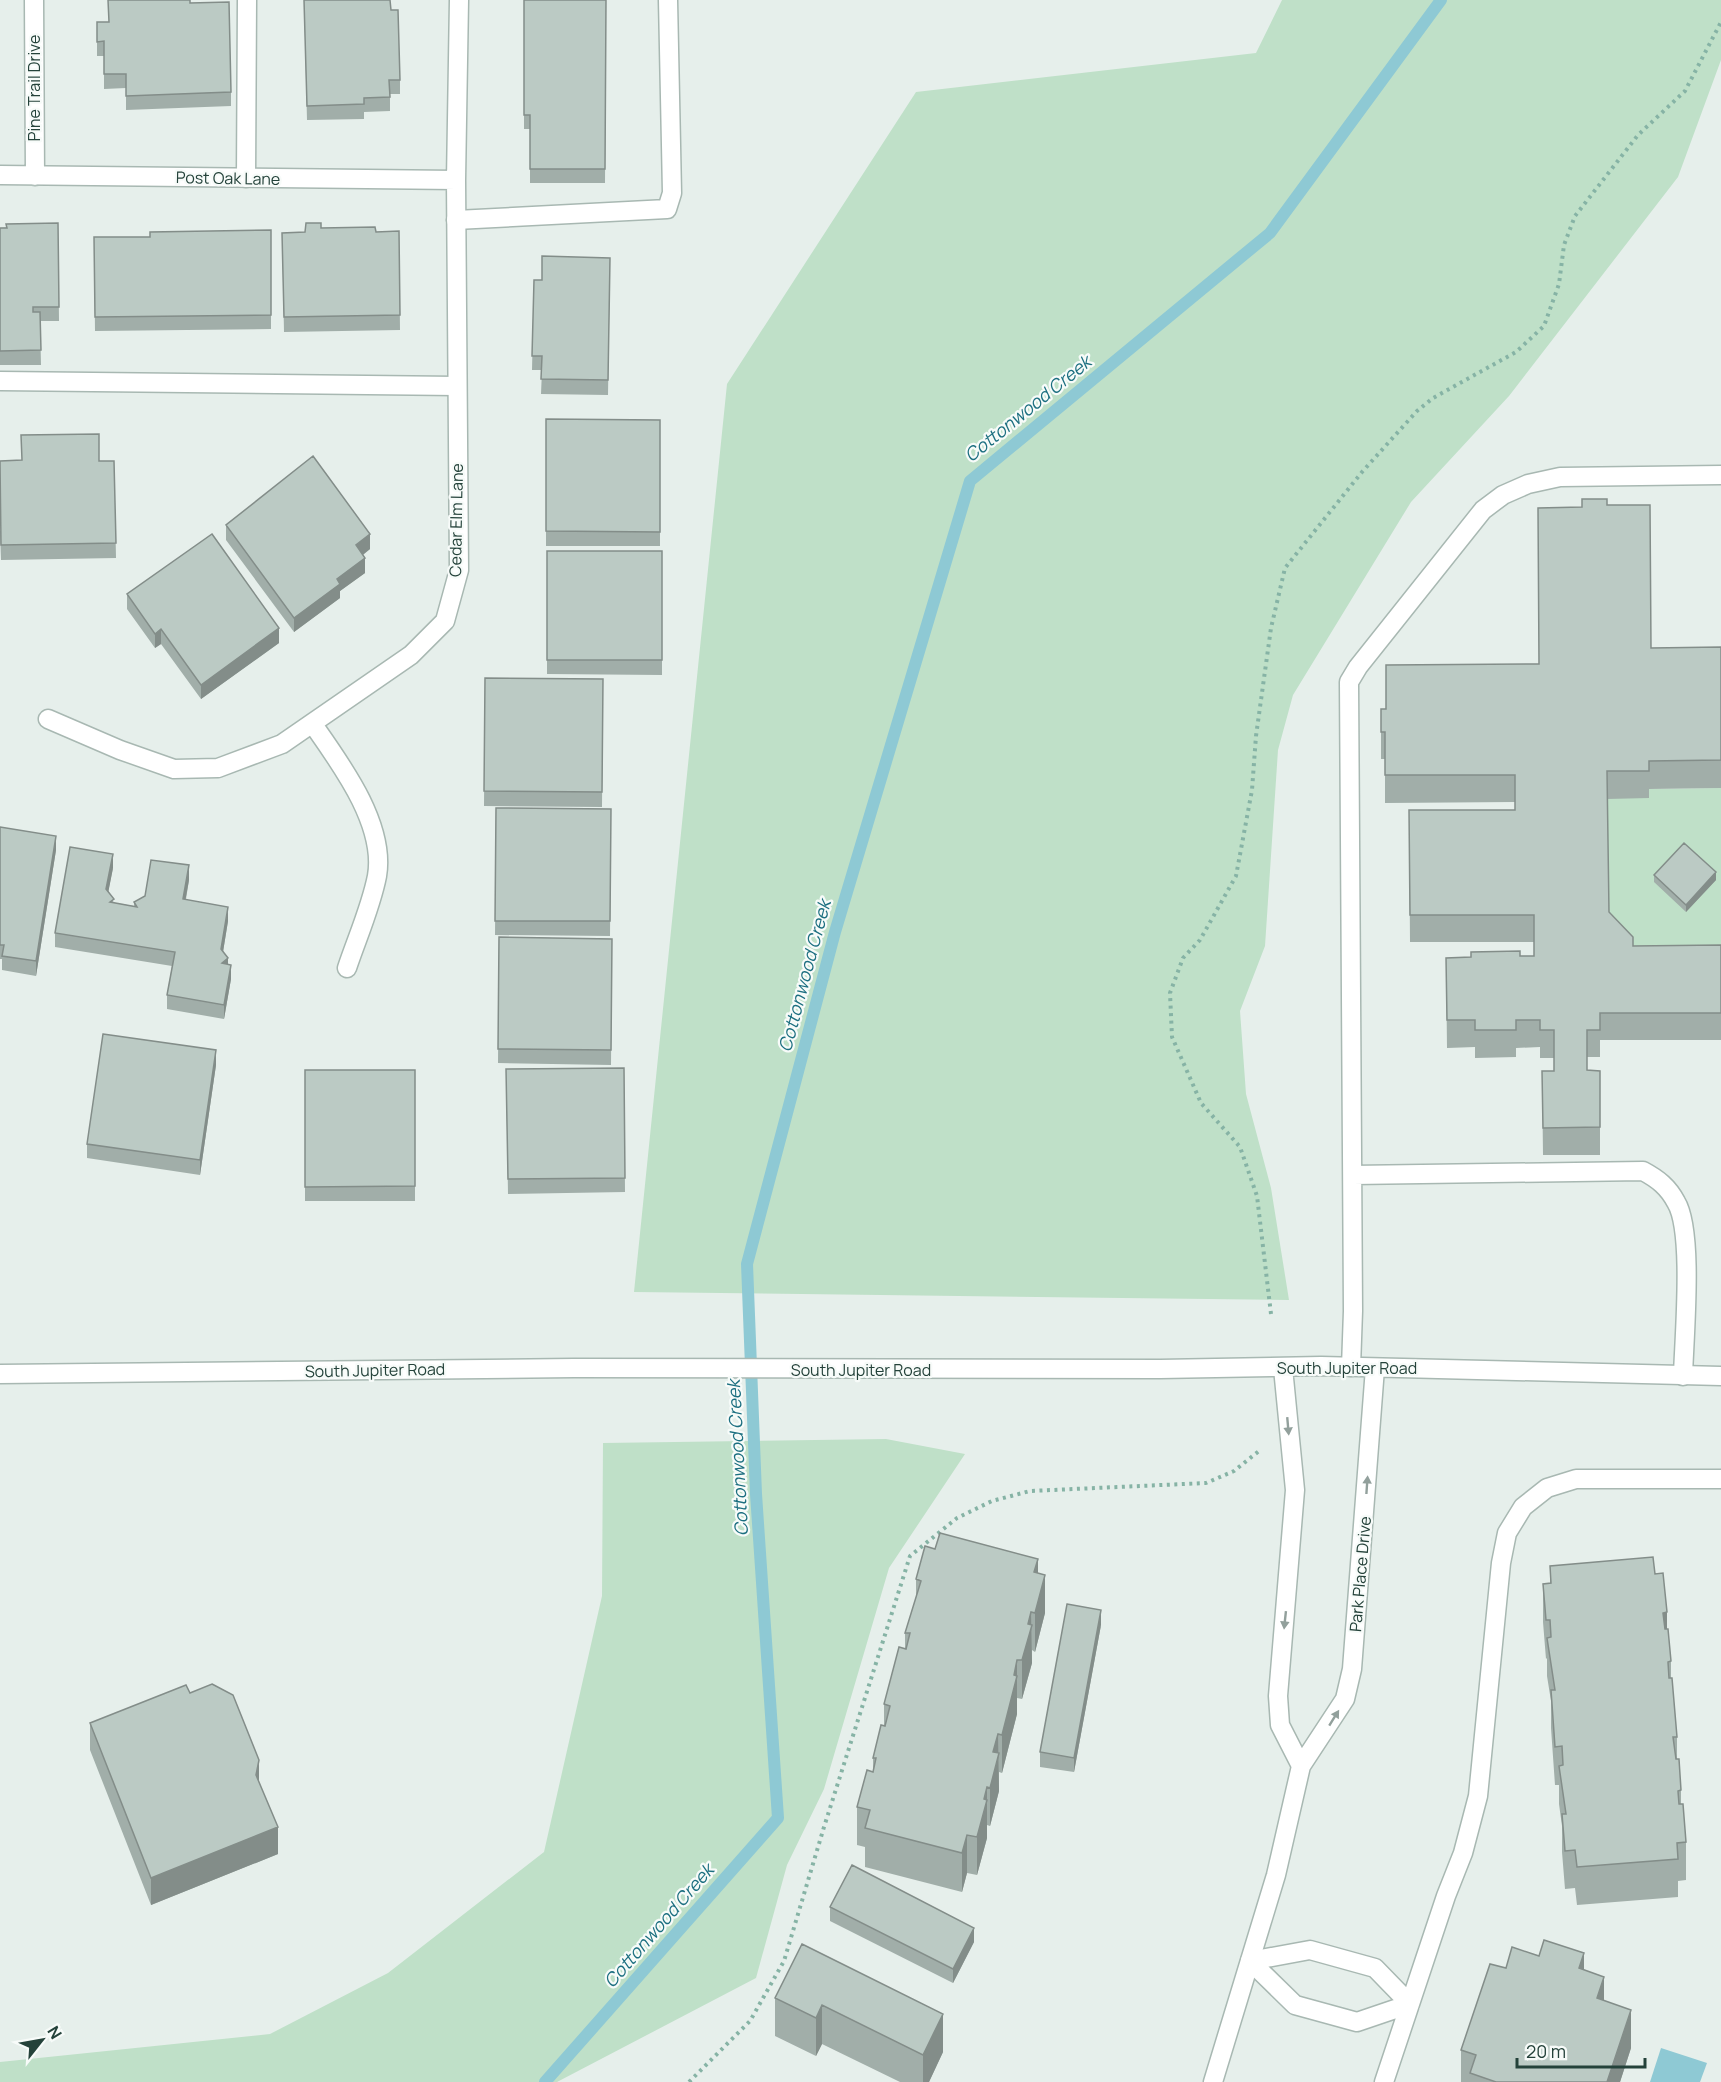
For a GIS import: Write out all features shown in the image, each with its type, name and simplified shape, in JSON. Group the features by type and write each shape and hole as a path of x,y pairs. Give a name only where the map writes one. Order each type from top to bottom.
{"street":[{"name":"Pine Trail Drive","path":"34,0 35,176"},
{"path":"246,178 247,0"},
{"name":"Cedar Elm Lane","path":"48,719 120,750 174,769 218,768 282,744 411,655 445,621 459,570 456,180 459,0"},
{"path":"456,220 667,209 672,193 668,0"},
{"name":"Post Oak Lane","path":"0,175 456,180"},
{"path":"0,381 457,386"},
{"path":"1351,1367 1353,1175 1349,682 1358,666 1483,510 1503,495 1528,484 1560,477 1721,476"},
{"path":"312,723 348,773 377,841 377,875 348,968"},
{"path":"1353,1175 1643,1172 1661,1181 1678,1204 1686,1237 1683,1377"},
{"name":"South Jupiter Road","path":"0,1374 574,1368 820,1370 1351,1367 1515,1369 1683,1377 1721,1376"},
{"path":"1283,1368 1295,1490 1278,1696 1280,1725 1301,1766"},
{"name":"Park Place Drive","path":"1213,2082 1276,1875 1301,1766 1345,1699 1352,1669 1375,1368"},
{"path":"1384,2082 1463,1852 1478,1796 1501,1563 1507,1533 1523,1507 1547,1488 1576,1479 1721,1479"},
{"path":"1250,1961 1310,1950 1375,1968 1410,2004"},
{"path":"1250,1961 1295,2005 1357,2022 1410,2004"}],"path":[{"path":"1269,1296 1270,1314"},
{"path":"689,2082 750,2021 784,1961 910,1556 957,1518 992,1501 1030,1491 1206,1483 1234,1471 1250,1458"}],"green space":[{"path":"1282,0 1721,0 1721,60 1678,177 1509,396 1411,502 1293,695 1278,750 1265,946 1240,1011 1246,1094 1271,1188 1289,1300 634,1292 727,384 916,92 1256,53"},
{"path":"1721,788 1721,973 1609,939 1607,799 1649,789"},
{"path":"886,1439 965,1454 889,1568 824,1789 787,1865 756,1978 557,2082 0,2082 0,2062 270,2034 388,1973 544,1852 602,1596 603,1443"}],"water":[{"path":"1661,2048 1707,2063 1700,2082 1650,2082"}],"building":[{"path":"108,0 229,2 231,92 126,96 126,74 104,74 104,41 97,42 97,22 109,22"},
{"path":"304,0 390,0 391,10 398,10 400,80 389,80 390,97 364,98 364,104 307,106"},
{"path":"524,0 606,0 605,169 530,169 530,115 524,115"},
{"path":"58,223 59,307 33,307 33,312 40,312 41,350 0,351 0,228 7,228 6,224"},
{"path":"306,223 321,223 321,228 375,227 376,232 399,231 400,315 284,317 282,233 305,232"},
{"path":"271,230 271,315 95,317 94,237 150,237 150,232"},
{"path":"542,256 610,258 608,380 541,379 542,356 532,356 534,280 542,280"},
{"path":"546,419 660,420 660,532 546,531"},
{"path":"99,434 99,461 114,461 116,543 1,545 0,461 22,460 21,435"},
{"path":"313,456 370,534 356,545 365,558 337,579 340,584 294,618 226,525"},
{"path":"1582,499 1607,499 1607,505 1650,505 1651,648 1721,647 1721,760 1649,761 1649,771 1607,771 1609,912 1633,937 1633,946 1721,945 1721,1013 1600,1013 1600,1030 1587,1030 1587,1070 1600,1071 1600,1127 1543,1128 1542,1071 1554,1071 1554,1030 1540,1030 1540,1020 1516,1020 1516,1030 1475,1030 1475,1020 1447,1020 1446,958 1471,957 1471,952 1520,951 1520,956 1534,956 1534,915 1410,915 1409,810 1515,810 1515,775 1385,775 1385,732 1381,732 1381,709 1386,709 1386,665 1539,664 1538,508 1582,507"},
{"path":"212,534 279,628 201,685 161,629 155,634 127,594"},
{"path":"547,551 662,551 662,660 547,660"},
{"path":"485,678 603,679 602,792 484,791"},
{"path":"496,808 611,809 610,921 495,921"},
{"path":"0,827 56,836 36,961 2,956 4,945 0,945"},
{"path":"1684,843 1716,872 1686,905 1654,875"},
{"path":"70,847 113,854 106,889 114,899 110,902 137,907 134,902 145,896 151,860 189,865 183,899 228,907 221,949 228,958 222,963 231,965 224,1005 167,995 175,952 55,933"},
{"path":"499,937 612,939 611,1050 498,1049"},
{"path":"103,1034 216,1050 200,1160 87,1144"},
{"path":"624,1068 625,1178 508,1179 506,1069"},
{"path":"305,1070 415,1070 415,1186 305,1187"},
{"path":"940,1533 1038,1559 1034,1572 1045,1575 1035,1613 1031,1612 1028,1624 1032,1625 1022,1660 1017,1660 1014,1675 1017,1676 1002,1735 998,1734 993,1752 999,1753 990,1788 987,1787 984,1799 987,1800 977,1837 967,1835 962,1853 865,1828 870,1810 857,1807 867,1770 873,1772 876,1758 873,1758 881,1725 885,1726 890,1706 884,1704 899,1647 906,1649 910,1633 905,1633 921,1581 916,1579 925,1546 935,1549"},
{"path":"1653,1557 1655,1574 1663,1573 1667,1612 1663,1613 1665,1629 1668,1629 1671,1661 1668,1662 1669,1678 1672,1678 1677,1737 1673,1737 1676,1759 1679,1759 1681,1790 1678,1791 1679,1804 1683,1804 1686,1842 1677,1843 1678,1859 1577,1867 1575,1850 1565,1851 1562,1814 1566,1814 1559,1766 1563,1765 1562,1746 1555,1747 1551,1690 1555,1690 1547,1638 1551,1637 1550,1620 1546,1620 1543,1584 1551,1583 1550,1566"},
{"path":"1067,1604 1101,1610 1074,1758 1040,1752"},
{"path":"212,1684 233,1695 259,1760 256,1775 278,1827 151,1878 90,1723 186,1685 190,1693"},
{"path":"852,1865 974,1928 953,1969 830,1907"},
{"path":"1544,1940 1584,1953 1579,1968 1604,1977 1597,1998 1631,2010 1607,2082 1496,2082 1470,2073 1476,2055 1461,2050 1490,1964 1506,1968 1512,1947 1539,1956"},
{"path":"802,1944 943,2014 923,2055 822,2005 816,2018 775,1998"}],"waterway":[{"name":"Cottonwood Creek","path":"545,2082 778,1818 756,1494 747,1264 835,932 970,481 1270,233 1441,0"}]}
